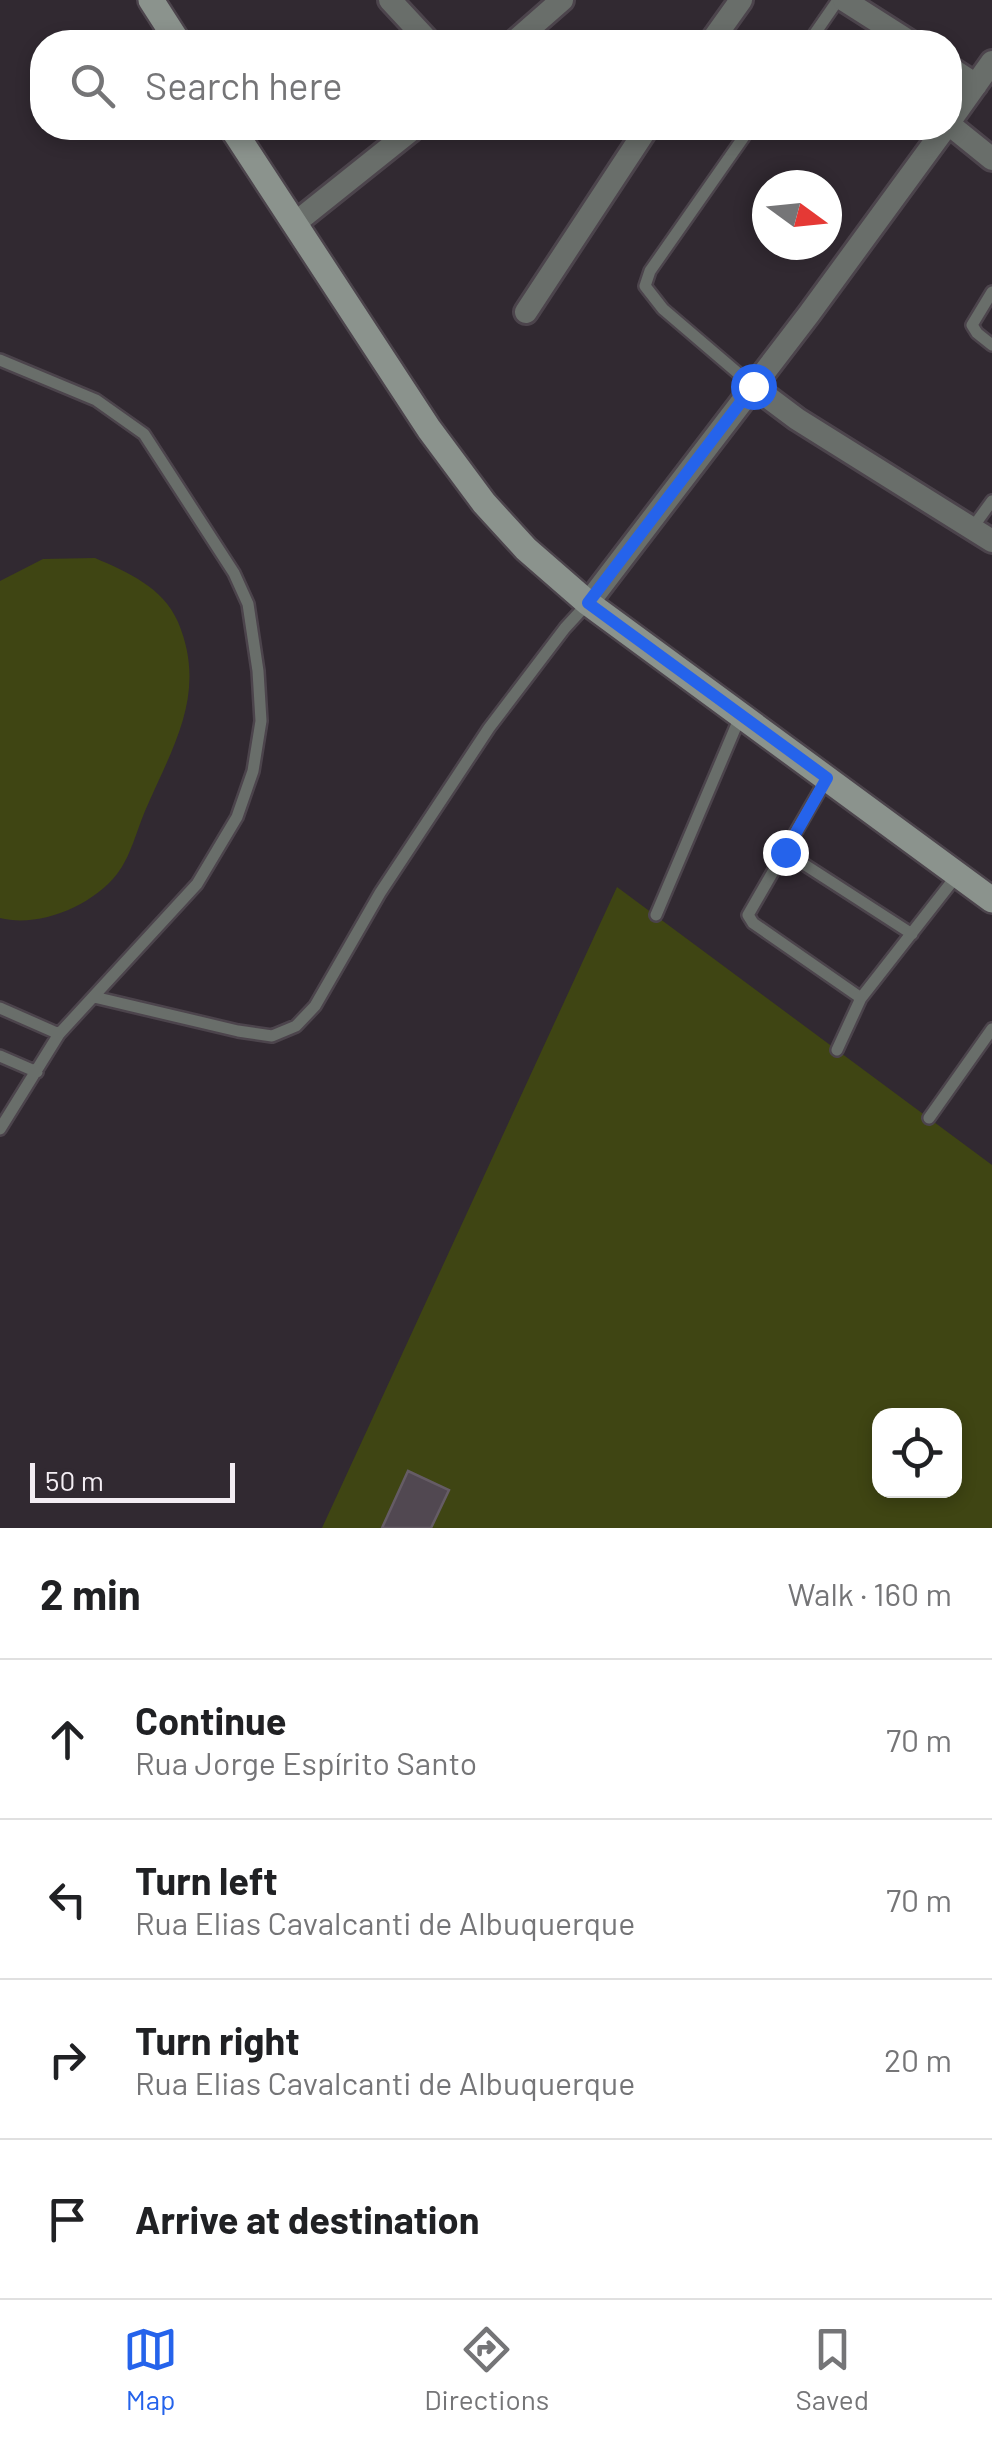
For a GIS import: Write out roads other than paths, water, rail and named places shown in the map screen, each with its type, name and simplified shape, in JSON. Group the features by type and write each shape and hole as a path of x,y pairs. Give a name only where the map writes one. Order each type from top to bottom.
{"street":[{"path":"151,0 170,30"},
{"path":"390,0 418,30"},
{"path":"528,30 562,0"},
{"path":"719,30 741,0"},
{"path":"841,0 890,30"},
{"path":"962,105 992,62"},
{"path":"962,76 976,85"},
{"path":"962,136 992,158"},
{"path":"240,140 429,429 484,503 526,548 588,603 992,900"},
{"path":"294,224 399,140"},
{"path":"526,312 639,140"},
{"path":"588,603 937,140"},
{"path":"753,386 797,419 983,534"}],"lane":[{"path":"817,30 841,0"},
{"path":"742,140 650,272 645,286 662,309 753,386"},
{"path":"992,292 972,325 976,334 992,346"},
{"path":"0,360 96,400 144,434 234,573 248,604 258,671 260,721 253,771 237,817 197,884 59,1034 0,1129"},
{"path":"983,534 992,501"},
{"path":"94,996 238,1032 272,1036 296,1026 315,1006 380,893 489,728 588,603"},
{"path":"656,915 740,716"},
{"path":"827,778 749,910 750,920 861,998"},
{"path":"785,852 912,934"},
{"path":"837,1050 861,998 958,874"},
{"path":"0,1008 59,1034"},
{"path":"929,1118 992,1030"},
{"path":"0,1056 37,1072"}]}
